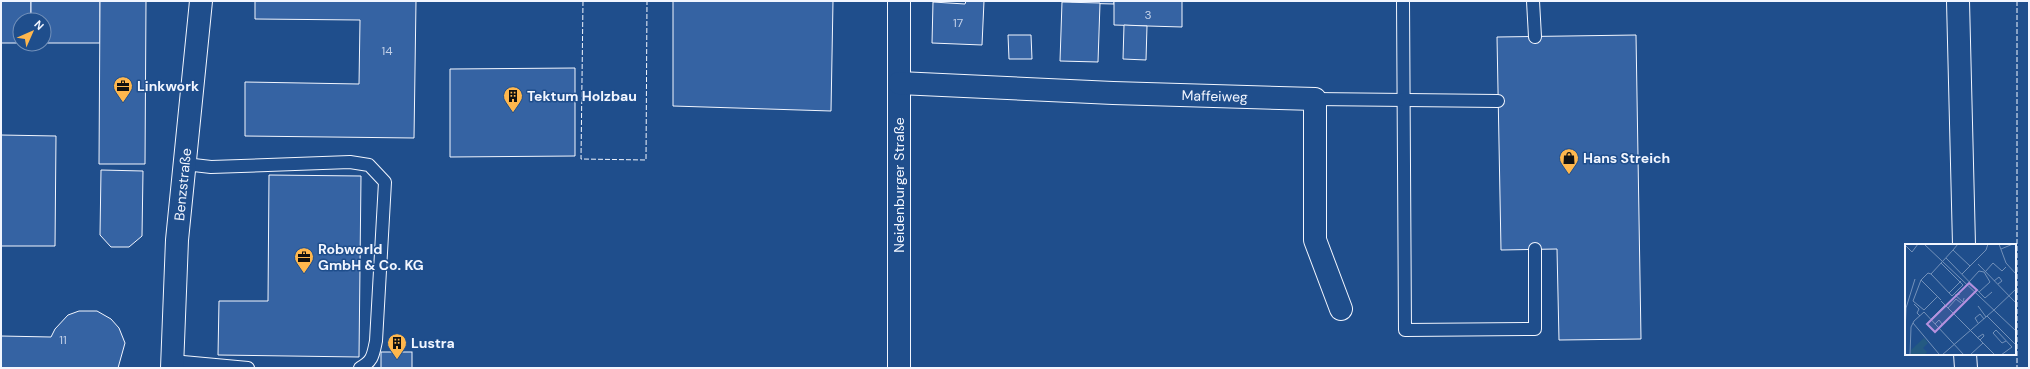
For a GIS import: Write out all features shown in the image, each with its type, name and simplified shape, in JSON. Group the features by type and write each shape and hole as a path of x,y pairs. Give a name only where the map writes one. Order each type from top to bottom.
{"street":[{"name":"Benzstraße","path":"172,365 177,240 201,1"},
{"name":"Neidenburger Straße","path":"899,1 899,368"},
{"path":"1958,1 1964,244"},
{"name":"Maffeiweg","path":"899,83 1113,93 1315,99"},
{"path":"1315,99 1316,240 1340,309"},
{"path":"1965,355 1966,368"}],"lane":[{"path":"1403,1 1405,330 1535,329 1534,249"},
{"path":"1533,1 1535,36"},
{"path":"1315,99 1404,99 1498,102"},
{"path":"185,164 211,167 350,162 369,165 385,182 376,341 369,363 360,368"},
{"path":"172,365 248,368"}],"building":[{"path":"1,1 31,1 31,12 12,12 12,43 1,43"},
{"path":"31,1 100,1 100,43 52,43 52,12 31,12"},
{"name":"Linkwork","path":"100,1 146,1 145,164 99,164"},
{"path":"255,1 416,1 414,138 245,136 245,82 359,84 360,20 255,19"},
{"path":"673,1 833,1 831,111 673,106"},
{"path":"966,1 984,1 982,45 932,43 933,2 965,4"},
{"path":"1072,1 1114,1 1114,4 1072,3"},
{"path":"1114,1 1182,1 1182,27 1114,25"},
{"path":"1062,2 1100,3 1098,62 1060,61"},
{"path":"1124,25 1147,26 1146,60 1123,59"},
{"path":"1008,35 1031,35 1032,59 1009,59"},
{"name":"Hans Streich","path":"1636,35 1641,339 1559,340 1557,249 1501,250 1497,37"},
{"name":"Tektum Holzbau","path":"575,68 575,156 450,157 450,69"},
{"path":"1,135 56,136 55,246 1,246"},
{"path":"101,170 143,171 142,236 129,247 111,247 100,235"},
{"path":"269,175 361,176 359,357 218,355 219,301 268,301"},
{"path":"79,311 97,311 111,319 119,328 125,343 118,368 1,368 1,336 51,337 55,329 68,315"},
{"name":"Lustra","path":"381,352 412,352 412,368 381,368"}],"fence":[{"path":"583,1 581,159 646,160 647,1"},
{"path":"2017,1 2017,368"}],"place":[{"name":"Linkwork","path":"123,103"},
{"name":"Tektum Holzbau","path":"513,113"},
{"name":"Hans Streich","path":"1569,175"},
{"name":"Robworld GmbH & Co. KG","path":"304,274"},
{"name":"Lustra","path":"397,360"}]}
